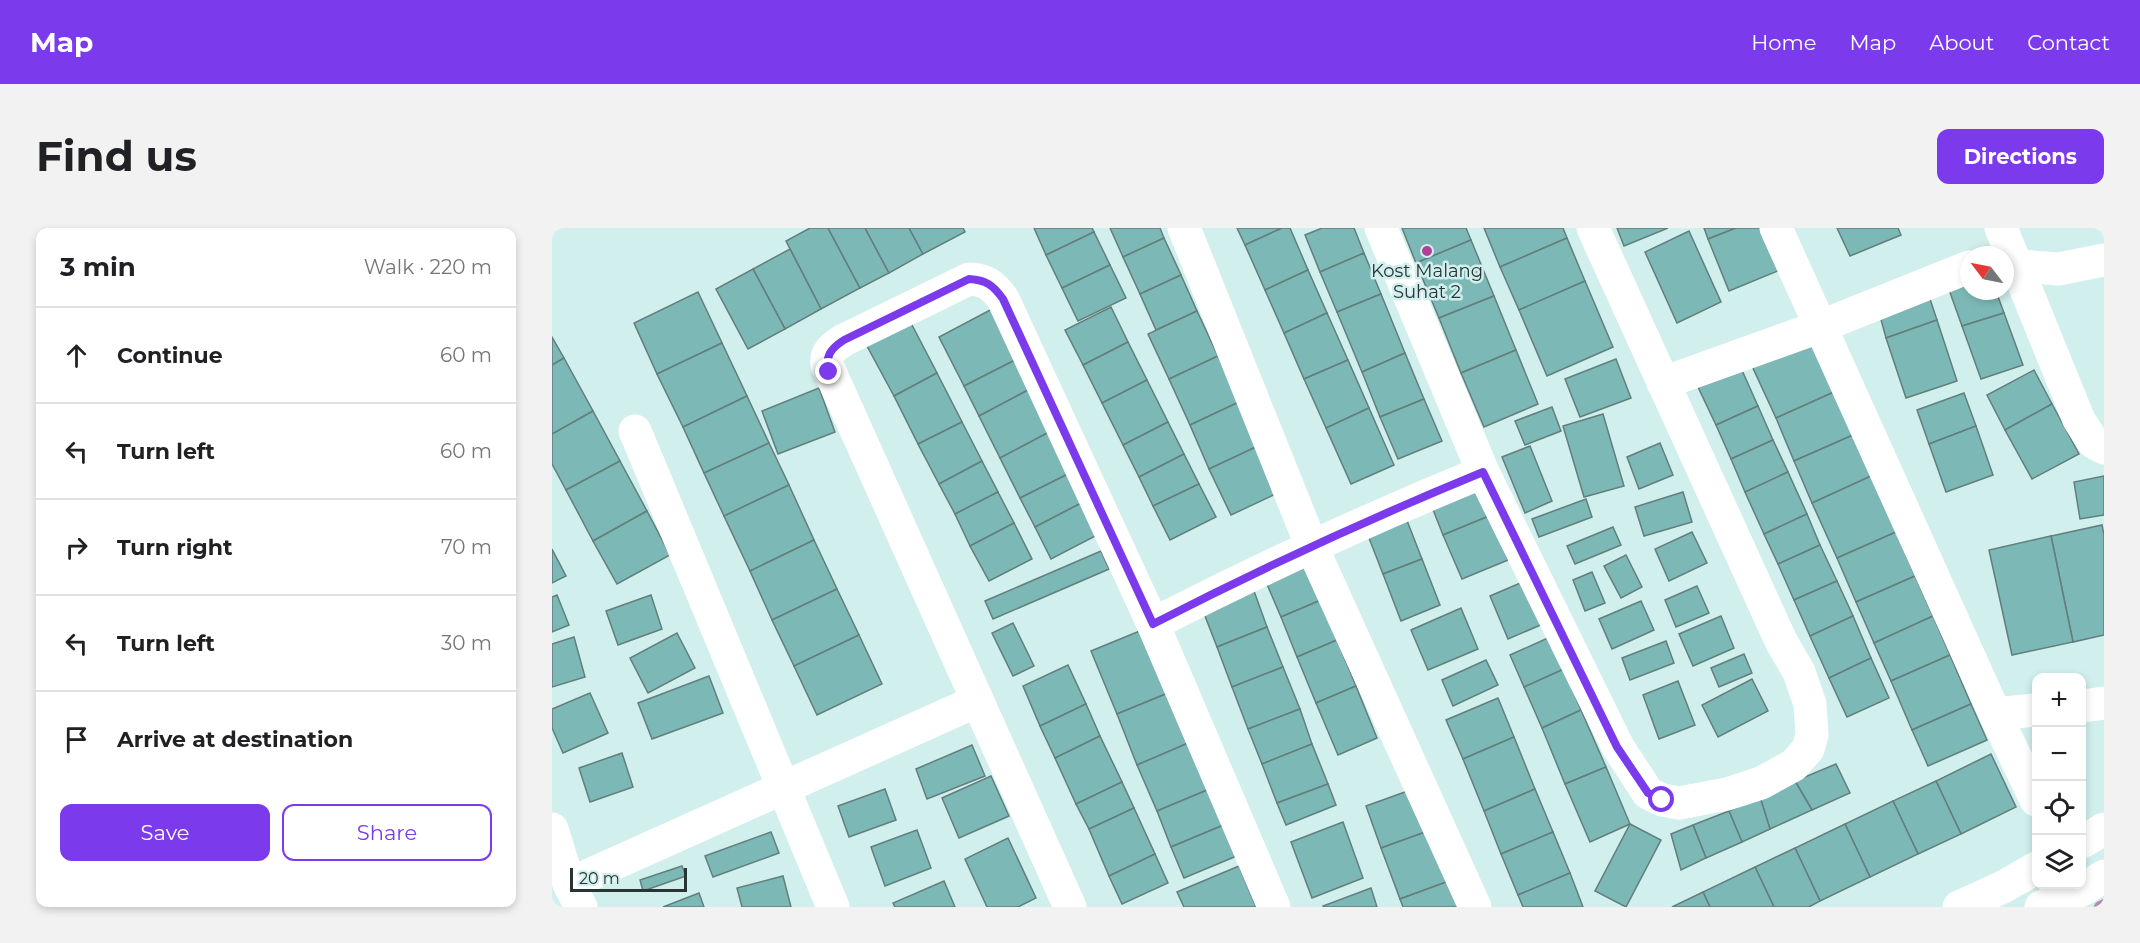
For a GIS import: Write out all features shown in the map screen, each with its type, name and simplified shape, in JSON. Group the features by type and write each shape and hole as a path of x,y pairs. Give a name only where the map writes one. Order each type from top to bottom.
{"street":[{"path":"1184,228 1312,547 1475,907"},
{"path":"1381,228 1483,472 1617,747 1648,793 1662,800 1678,803 1727,794 1761,783 1794,765 1808,749 1812,735 1810,704 1799,672 1781,641 1593,228"},
{"path":"1776,228 1995,714 2032,790"},
{"path":"2001,228 2006,246"},
{"path":"2014,266 2059,269 2104,260"},
{"path":"1663,383 1820,327 1960,271"},
{"path":"2014,273 2079,420 2093,442 2104,448"},
{"path":"1070,907 829,372 826,360 834,346 844,340 969,279 981,280 989,284 1003,299 1153,624 1274,907"},
{"path":"635,431 833,907"},
{"path":"1153,624 1312,547 1483,472"},
{"path":"552,829 575,895 783,789 977,701"},
{"path":"2086,705 2104,703"},
{"path":"1995,714 2032,710"},
{"path":"2086,840 2104,829"},
{"path":"1959,907 2007,897 2032,873"},
{"path":"2041,907 2090,883"}],"building":[{"path":"810,228 828,228 860,288 821,309 786,241"},
{"path":"828,228 865,228 889,273 860,288"},
{"path":"865,228 909,228 923,254 889,273"},
{"path":"909,228 963,228 965,232 923,254"},
{"path":"1034,228 1092,228 1094,232 1046,255"},
{"path":"1110,228 1160,228 1164,238 1123,257"},
{"path":"1237,228 1282,228 1245,245"},
{"path":"1282,228 1290,228 1308,270 1265,290 1245,245"},
{"path":"1322,228 1354,228 1364,253 1320,272 1305,235"},
{"name":"Kost Malang Suhat 2","path":"1402,228 1466,228 1471,240 1416,263"},
{"path":"1484,228 1563,228 1567,238 1500,267"},
{"path":"1617,228 1668,228 1624,246"},
{"path":"1704,228 1736,228 1708,239"},
{"path":"1736,228 1769,228 1785,268 1729,291 1708,239"},
{"path":"1837,228 1898,228 1901,235 1850,256"},
{"path":"1689,231 1721,302 1677,323 1645,252"},
{"path":"1094,232 1110,265 1062,288 1046,255"},
{"path":"1164,238 1181,275 1140,294 1123,257"},
{"path":"1567,238 1585,281 1519,310 1500,267"},
{"path":"1471,240 1494,296 1439,318 1416,263"},
{"path":"790,249 821,309 785,329 753,269"},
{"path":"1364,253 1381,294 1337,312 1320,272"},
{"path":"1110,265 1126,298 1078,321 1062,288"},
{"path":"753,269 785,329 748,349 716,289"},
{"path":"1308,270 1327,313 1284,333 1265,290"},
{"path":"1181,275 1197,311 1156,330 1140,294"},
{"path":"1585,281 1613,347 1547,376 1519,310"},
{"path":"1960,283 1960,300 1999,300 2004,313 1962,326 1948,287"},
{"path":"698,292 722,343 657,374 634,323"},
{"path":"1381,294 1405,353 1362,372 1337,312"},
{"path":"1494,296 1516,350 1461,373 1439,318"},
{"path":"1929,296 1937,320 1886,338 1879,312"},
{"path":"1111,307 1128,342 1083,365 1065,330"},
{"path":"992,309 1017,359 964,386 939,337"},
{"path":"1197,311 1218,356 1169,379 1148,334"},
{"path":"1327,313 1348,360 1304,379 1284,333"},
{"path":"2004,313 2023,365 1981,379 1962,326"},
{"path":"1937,320 1957,381 1906,398 1886,338"},
{"path":"911,323 937,373 894,396 867,346"},
{"path":"552,337 564,358 552,365"},
{"path":"1811,339 1834,392 1776,418 1752,366"},
{"path":"1128,342 1147,380 1102,403 1083,365"},
{"path":"722,343 747,396 683,427 657,374"},
{"path":"1516,350 1538,404 1484,427 1461,373"},
{"path":"1405,353 1424,399 1380,417 1362,372"},
{"path":"1218,356 1239,402 1190,425 1169,379"},
{"path":"564,358 593,411 552,434 552,365"},
{"path":"1017,359 1032,388 979,416 964,386"},
{"path":"1616,359 1631,398 1580,417 1565,379"},
{"path":"1348,360 1369,408 1326,428 1304,379"},
{"path":"1741,368 1758,406 1716,425 1698,387"},
{"path":"2034,370 2052,404 2005,430 1987,395"},
{"path":"937,373 962,422 918,444 894,396"},
{"path":"1147,380 1168,422 1123,445 1102,403"},
{"path":"819,388 835,432 778,454 762,411"},
{"path":"1032,388 1053,430 1000,458 979,416"},
{"path":"1834,392 1853,435 1794,461 1776,418"},
{"path":"1964,393 1976,426 1929,444 1917,410"},
{"path":"747,396 769,443 704,473 683,427"},
{"path":"1424,399 1442,441 1398,459 1380,417"},
{"path":"1239,402 1258,446 1209,469 1190,425"},
{"path":"2052,404 2079,454 2032,479 2005,430"},
{"path":"1758,406 1773,440 1731,459 1716,425"},
{"path":"1552,407 1561,431 1525,445 1515,421"},
{"path":"1369,408 1394,465 1351,484 1326,428"},
{"path":"593,411 620,461 566,490 552,464 552,434"},
{"path":"1603,414 1624,486 1584,497 1563,426"},
{"path":"962,422 982,461 939,484 918,444"},
{"path":"1168,422 1184,454 1139,477 1123,445"},
{"path":"1976,426 1993,475 1946,492 1929,444"},
{"path":"1053,430 1074,471 1020,498 1000,458"},
{"path":"1853,435 1871,476 1812,503 1794,461"},
{"path":"1773,440 1788,472 1745,492 1731,459"},
{"path":"769,443 789,485 724,516 704,473"},
{"path":"1660,443 1673,475 1639,489 1627,457"},
{"path":"1258,446 1280,492 1231,515 1209,469"},
{"path":"1530,446 1552,501 1525,513 1502,457"},
{"path":"1184,454 1199,484 1153,506 1139,477"},
{"path":"620,461 647,511 593,541 566,490"},
{"path":"982,461 998,492 955,514 939,484"},
{"path":"1074,471 1089,499 1035,527 1020,498"},
{"path":"1788,472 1807,514 1764,534 1745,492"},
{"path":"1871,476 1896,532 1837,558 1812,503"},
{"path":"2104,476 2104,515 2080,519 2074,482"},
{"path":"1199,484 1216,517 1170,540 1153,506"},
{"path":"1477,484 1489,516 1443,535 1430,502"},
{"path":"789,485 814,540 750,571 724,516"},
{"path":"998,492 1014,523 970,546 955,514"},
{"path":"1683,492 1692,522 1644,536 1635,507"},
{"path":"1089,499 1105,531 1051,559 1035,527"},
{"path":"1586,499 1592,517 1539,537 1532,519"},
{"path":"647,511 670,555 617,584 593,541"},
{"path":"1807,514 1820,545 1778,564 1764,534"},
{"path":"1489,516 1508,560 1462,579 1443,535"},
{"path":"1406,518 1422,559 1383,574 1367,533"},
{"path":"1014,523 1032,559 989,581 970,546"},
{"path":"2102,525 2104,535 2104,635 2073,642 2051,536"},
{"path":"1613,527 1621,545 1575,564 1567,546"},
{"path":"1692,532 1707,563 1669,581 1655,549"},
{"path":"1896,532 1915,576 1856,602 1837,558"},
{"path":"2051,536 2073,642 2012,655 1989,550"},
{"path":"814,540 837,589 772,620 750,571"},
{"path":"1820,545 1837,581 1794,600 1778,564"},
{"path":"552,549 566,576 552,583"},
{"path":"1101,551 1109,569 993,619 985,601"},
{"path":"1626,555 1642,587 1621,598 1604,566"},
{"path":"1422,559 1440,605 1401,621 1383,574"},
{"path":"1306,566 1321,600 1281,617 1266,582"},
{"path":"1592,572 1605,603 1585,611 1573,580"},
{"path":"1915,576 1933,616 1874,643 1856,602"},
{"path":"1525,581 1543,624 1508,639 1490,596"},
{"path":"1837,581 1853,616 1810,636 1794,600"},
{"path":"1697,586 1709,613 1676,627 1665,600"},
{"path":"837,589 859,635 794,666 772,620"},
{"path":"1254,591 1267,627 1217,647 1203,611"},
{"path":"557,595 569,625 552,632 552,597"},
{"path":"651,595 662,629 618,645 606,611"},
{"path":"1321,600 1337,640 1297,657 1281,617"},
{"path":"1641,601 1654,630 1612,649 1599,619"},
{"path":"1461,608 1478,649 1428,670 1411,630"},
{"path":"1721,616 1734,648 1693,666 1679,634"},
{"path":"1853,616 1871,658 1829,678 1810,636"},
{"path":"1933,616 1950,655 1891,681 1874,643"},
{"path":"1013,623 1034,666 1013,676 992,633"},
{"path":"1267,627 1283,667 1232,687 1217,647"},
{"path":"1147,628 1173,691 1117,714 1091,651"},
{"path":"677,633 695,668 648,693 630,658"},
{"path":"859,635 882,684 817,715 794,666"},
{"path":"574,637 585,677 552,687 552,644"},
{"path":"1550,637 1564,669 1524,687 1510,655"},
{"path":"1337,640 1356,686 1316,703 1297,657"},
{"path":"1666,641 1674,663 1630,680 1622,658"},
{"path":"1744,654 1752,673 1719,687 1711,668"},
{"path":"1950,655 1971,704 1912,730 1891,681"},
{"path":"1871,658 1889,698 1847,717 1829,678"},
{"path":"1486,660 1498,685 1453,706 1442,680"},
{"path":"1068,665 1086,704 1040,726 1023,686"},
{"path":"1283,667 1300,709 1248,729 1232,687"},
{"path":"1564,669 1581,710 1542,728 1524,687"},
{"path":"709,676 723,713 652,739 638,703"},
{"path":"1752,679 1768,711 1718,737 1702,705"},
{"path":"1678,681 1695,725 1659,739 1643,695"},
{"path":"1356,686 1377,738 1338,755 1316,703"},
{"path":"1173,691 1193,741 1137,765 1117,714"},
{"path":"590,693 608,733 563,753 552,728 552,709"},
{"path":"1498,698 1514,737 1463,759 1446,720"},
{"path":"1086,704 1100,736 1055,758 1040,726"},
{"path":"1971,704 1987,740 1928,766 1912,730"},
{"path":"1300,709 1312,744 1262,764 1248,729"},
{"path":"1581,710 1606,767 1565,784 1542,728"},
{"path":"1100,736 1122,782 1076,804 1055,758"},
{"path":"1514,737 1535,789 1484,811 1463,759"},
{"path":"1193,741 1212,788 1157,811 1137,765"},
{"path":"1312,744 1328,784 1277,803 1262,764"},
{"path":"972,745 985,776 927,799 916,769"},
{"path":"622,753 633,787 590,802 579,768"},
{"path":"1991,754 2016,807 1961,834 1936,781"},
{"path":"1836,764 1850,793 1812,810 1795,781"},
{"path":"1606,767 1630,824 1590,842 1565,784"},
{"path":"991,776 1009,816 959,838 942,798"},
{"path":"1795,781 1812,810 1770,829 1760,797"},
{"path":"1936,781 1961,834 1918,854 1893,801"},
{"path":"1122,782 1134,808 1089,829 1076,804"},
{"path":"1328,784 1336,805 1286,825 1277,803"},
{"path":"1212,788 1226,824 1171,847 1157,811"},
{"path":"1416,788 1431,830 1381,848 1366,806"},
{"path":"885,789 896,820 849,837 838,806"},
{"path":"1535,789 1553,832 1501,854 1484,811"},
{"path":"1760,797 1770,829 1742,842 1729,811"},
{"path":"1893,801 1918,854 1870,877 1845,824"},
{"path":"1134,808 1155,854 1109,876 1089,829"},
{"path":"1729,811 1742,842 1706,858 1693,825"},
{"path":"1343,822 1363,878 1312,898 1291,842"},
{"path":"1226,824 1239,855 1184,878 1171,847"},
{"path":"1630,824 1661,840 1626,907 1595,891"},
{"path":"1845,824 1870,877 1820,901 1795,848"},
{"path":"1693,825 1706,858 1681,870 1671,834"},
{"path":"917,830 931,868 885,886 871,847"},
{"path":"1431,830 1449,881 1400,899 1381,848"},
{"path":"771,832 779,853 713,877 705,856"},
{"path":"1553,832 1570,873 1518,895 1501,854"},
{"path":"1008,838 1036,898 1018,907 987,907 965,859"},
{"path":"1795,848 1820,901 1809,907 1774,907 1755,867"},
{"path":"1155,854 1168,883 1122,904 1109,876"},
{"path":"682,866 686,876 643,891 640,880"},
{"path":"1239,866 1256,907 1184,907 1177,892"},
{"path":"1755,867 1774,907 1710,907 1703,892"},
{"path":"1570,873 1583,907 1523,907 1518,895"},
{"path":"783,876 791,907 742,907 737,888"},
{"path":"944,881 955,907 895,907 893,903"},
{"path":"1449,881 1459,907 1403,907 1400,899"},
{"path":"1371,888 1377,907 1323,906"},
{"path":"1703,892 1710,907 1672,907"},
{"path":"699,893 704,907 663,907"}],"waterway":[{"path":"2100,907 2104,905"}],"place":[{"name":"Kost Malang Suhat 2","path":"1427,251"}],"route":[{"path":"829,372 826,360 828,354 834,346 844,340 969,279 981,280 995,288 1003,299 1153,624 1312,547 1483,472 1617,747 1648,793 1662,800"}]}
